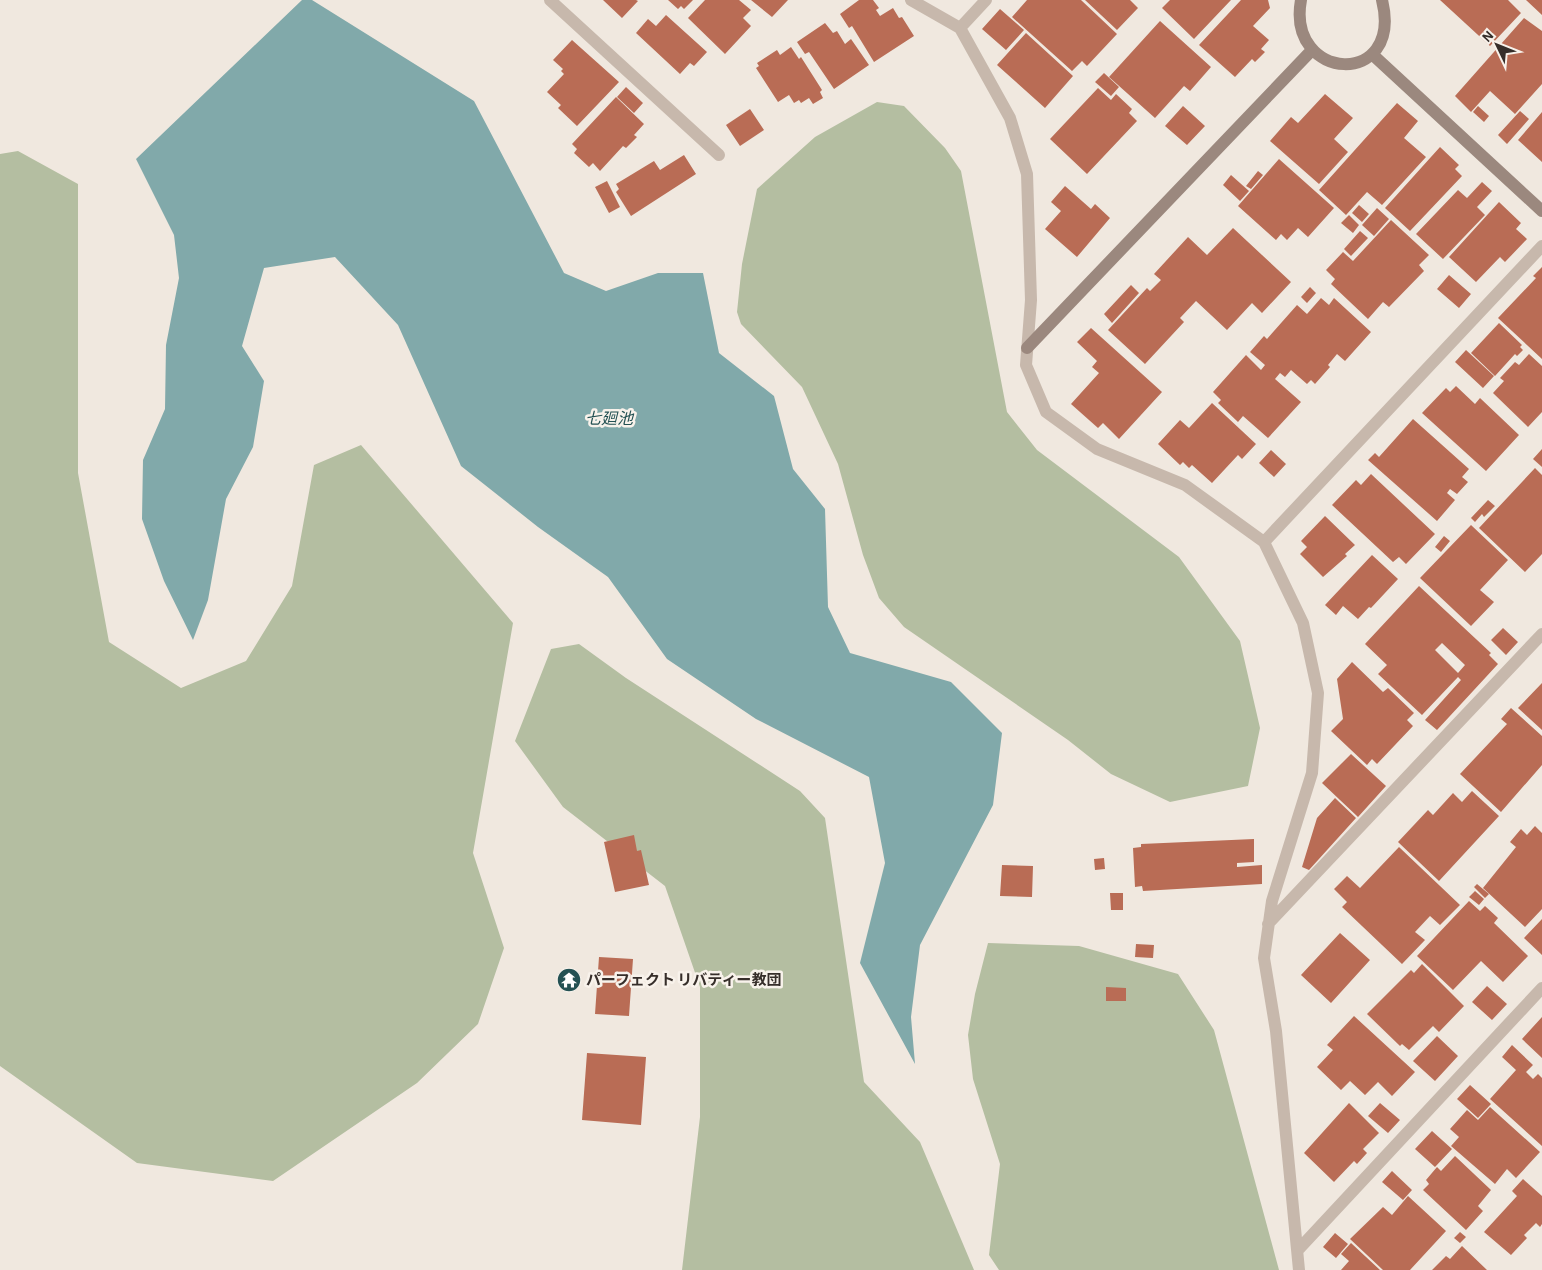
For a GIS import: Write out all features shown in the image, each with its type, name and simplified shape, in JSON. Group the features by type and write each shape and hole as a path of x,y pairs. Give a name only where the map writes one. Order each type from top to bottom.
{"street":[{"path":"550,0 719,155"},
{"path":"911,0 960,28 1010,118 1027,174 1031,300 1026,365 1046,412 1097,449 1184,485 1264,542 1303,623 1318,693 1312,773 1272,901 1264,958 1276,1031 1299,1270"},
{"path":"960,28 986,0"},
{"path":"1301,0 1299,19 1303,35 1312,50 1324,60 1340,63 1358,62 1373,55 1384,38 1386,18 1382,0"},
{"path":"1027,348 1312,50"},
{"path":"1373,55 1542,211"},
{"path":"1264,542 1542,246"},
{"path":"1268,924 1542,634"},
{"path":"1298,1250 1542,988"}],"green space":[{"path":"877,102 904,106 945,148 961,171 1007,412 1037,450 1179,557 1240,641 1260,728 1248,786 1170,802 1111,774 1068,740 904,627 879,598 863,555 838,464 802,387 741,324 737,312 742,264 757,189 815,137"},
{"path":"18,151 78,184 78,473 109,642 181,688 246,661 292,586 314,465 361,445 513,623 473,853 504,948 478,1024 417,1083 273,1181 137,1163 0,1066 0,154"},
{"path":"579,644 626,678 800,791 825,818 864,1082 920,1142 974,1270 682,1270 700,1117 700,987 665,886 563,807 515,741 551,649"},
{"path":"988,943 1079,946 1178,974 1214,1030 1279,1270 999,1270 989,1255 1000,1164 973,1079 968,1035 975,994"}],"water":[{"name":"七廻池","path":"302,0 312,0 474,101 564,273 606,291 658,273 703,273 719,353 774,396 793,469 825,509 828,607 850,653 951,682 1002,733 993,805 920,945 911,1017 915,1064 860,963 885,863 869,777 756,719 667,659 608,577 538,527 461,466 398,325 335,257 264,268 242,346 264,381 253,447 226,499 208,600 193,640 164,581 142,519 143,460 165,409 166,345 179,278 174,235 136,159"}],"building":[{"path":"603,0 636,0 638,1 622,18"},
{"path":"668,0 693,0 684,9 681,6 678,9"},
{"path":"705,0 739,0 751,10 743,18 751,26 725,54 688,18"},
{"path":"751,0 788,0 772,17"},
{"path":"859,0 873,0 879,8 876,10 880,16 893,8 899,18 902,17 914,36 874,62 852,26 849,28 840,14"},
{"path":"1027,0 1081,0 1117,34 1087,66 1082,61 1072,71 1012,17"},
{"path":"1085,0 1130,0 1138,8 1117,30"},
{"path":"1170,0 1231,0 1194,39 1162,8"},
{"path":"1241,0 1268,0 1270,8 1253,26 1269,40 1261,49 1265,52 1255,62 1252,59 1235,77 1199,45"},
{"path":"1440,0 1508,0 1521,13 1490,46"},
{"path":"1526,0 1542,0 1542,15"},
{"path":"1000,9 1024,30 1006,50 982,29"},
{"path":"666,15 707,52 694,66 690,63 680,74 636,33 648,19 656,26"},
{"path":"1524,18 1542,31 1542,84 1515,114 1490,91 1471,112 1455,96"},
{"path":"1160,21 1211,67 1190,91 1184,86 1155,118 1109,77"},
{"path":"825,23 833,33 837,31 845,44 851,39 869,65 834,89 809,52 805,54 797,42"},
{"path":"1026,33 1073,76 1045,108 997,65"},
{"path":"572,40 619,82 577,126 558,108 561,105 547,92 564,74 561,71 563,69 553,60"},
{"path":"791,47 799,59 801,57 822,90 820,92 823,98 813,104 809,98 801,103 799,100 794,103 789,95 778,102 756,68 759,66 757,63 777,50 780,55"},
{"path":"1104,73 1119,87 1111,96 1095,82"},
{"path":"626,87 643,103 634,113 617,97"},
{"path":"1098,88 1111,100 1116,94 1132,109 1129,113 1137,121 1087,174 1050,139"},
{"path":"1325,94 1353,118 1334,139 1348,152 1319,184 1270,141 1291,117 1298,123"},
{"path":"616,97 644,124 634,135 637,137 626,148 623,146 600,171 593,163 589,167 574,153 577,149 572,144"},
{"path":"1397,103 1418,121 1404,138 1426,157 1382,205 1367,192 1346,215 1319,190"},
{"path":"1183,106 1205,126 1187,145 1165,126"},
{"path":"1478,106 1489,116 1484,122 1473,112"},
{"path":"750,109 764,130 740,146 726,125"},
{"path":"1520,111 1529,119 1507,144 1498,135"},
{"path":"1542,112 1542,162 1518,140"},
{"path":"1440,147 1459,165 1455,169 1462,176 1410,231 1385,208"},
{"path":"684,155 696,174 631,216 616,192 619,189 616,184 654,161 660,170"},
{"path":"1279,159 1334,208 1308,237 1298,228 1287,240 1281,234 1276,240 1238,206"},
{"path":"1258,171 1263,175 1251,189 1246,186"},
{"path":"1231,175 1249,191 1240,201 1223,185"},
{"path":"607,181 620,207 609,213 595,187"},
{"path":"1482,182 1492,191 1477,207 1485,215 1443,259 1416,234 1458,190 1467,198"},
{"path":"1065,186 1091,209 1095,204 1110,218 1077,257 1045,229 1061,211 1051,202"},
{"path":"1499,202 1521,223 1516,229 1527,239 1505,262 1500,257 1476,282 1449,257"},
{"path":"1359,205 1369,214 1362,222 1352,213"},
{"path":"1377,208 1389,219 1374,236 1362,225"},
{"path":"1349,215 1359,225 1353,233 1341,223"},
{"path":"1391,220 1429,255 1419,265 1424,271 1389,307 1383,302 1368,319 1331,284 1335,279 1326,270 1343,252 1353,261"},
{"path":"1233,228 1291,282 1262,313 1252,303 1227,330 1196,301 1180,318 1184,322 1145,364 1108,330 1147,288 1150,291 1161,280 1154,274 1188,237 1207,255"},
{"path":"1360,231 1368,238 1351,256 1344,249"},
{"path":"1542,267 1542,359 1498,318 1536,278 1533,276"},
{"path":"1449,275 1471,294 1459,308 1437,289"},
{"path":"1131,285 1139,293 1112,323 1104,314"},
{"path":"1310,287 1316,293 1307,303 1301,297"},
{"path":"1321,298 1329,305 1334,298 1371,332 1345,361 1337,354 1328,365 1330,367 1315,384 1311,380 1307,384 1291,370 1285,377 1280,373 1275,379 1301,402 1268,438 1243,416 1238,422 1218,403 1221,400 1213,392 1246,355 1261,370 1265,365 1250,352 1264,336 1267,339 1297,305 1307,314"},
{"path":"1499,323 1522,345 1520,347 1523,350 1517,356 1515,354 1495,376 1471,353"},
{"path":"1091,328 1162,392 1119,439 1103,423 1098,428 1071,404 1099,373 1092,367 1097,361 1077,342"},
{"path":"1466,350 1494,376 1483,388 1455,362"},
{"path":"1529,354 1542,366 1542,412 1528,427 1493,393 1504,381 1500,378 1515,362 1519,365"},
{"path":"1456,386 1475,404 1480,398 1519,435 1486,471 1422,413 1446,388 1450,392"},
{"path":"1212,403 1256,444 1242,459 1238,455 1212,483 1192,465 1189,468 1183,462 1180,465 1158,444 1180,420 1189,428"},
{"path":"1413,419 1469,469 1462,477 1468,482 1457,494 1450,489 1447,493 1455,500 1437,521 1368,460 1375,453 1379,457"},
{"path":"1542,449 1542,467 1533,459"},
{"path":"1271,450 1286,464 1274,477 1259,463"},
{"path":"1535,468 1542,475 1542,554 1525,572 1479,528"},
{"path":"1371,474 1435,534 1406,564 1399,557 1393,562 1332,505 1356,480 1361,485"},
{"path":"1488,500 1495,506 1484,517 1482,514 1475,522 1471,518"},
{"path":"1325,516 1355,545 1345,554 1347,556 1323,577 1300,554 1307,547 1301,541"},
{"path":"1471,525 1508,560 1480,590 1494,602 1471,626 1420,578"},
{"path":"1444,536 1450,541 1441,552 1435,547"},
{"path":"1372,555 1398,579 1358,619 1343,606 1336,615 1325,605"},
{"path":"1419,586 1491,653 1489,655 1498,664 1437,730 1425,720 1461,680 1458,677 1422,715 1378,674 1387,665 1365,644","holes":["1442,643 1465,665 1458,673 1435,650"]},
{"path":"1503,628 1518,642 1506,655 1491,640"},
{"path":"1352,662 1383,692 1388,688 1414,713 1407,720 1413,726 1377,764 1372,759 1367,765 1331,731 1343,719 1337,679"},
{"path":"1542,683 1542,730 1518,708"},
{"path":"1511,708 1542,736 1542,765 1501,812 1460,774 1507,724 1501,719"},
{"path":"1351,754 1386,786 1358,817 1322,783"},
{"path":"1472,791 1499,816 1439,881 1398,842 1428,810 1433,815 1453,793 1462,802"},
{"path":"1335,798 1356,818 1309,870 1302,867 1317,818"},
{"path":"1535,826 1542,833 1542,909 1525,927 1483,888 1516,847 1510,842 1521,829 1527,835"},
{"path":"634,835 637,851 641,850 649,885 615,892 604,842"},
{"path":"1254,839 1254,862 1237,863 1237,867 1262,865 1262,884 1143,891 1142,886 1135,887 1133,848 1141,847 1141,844"},
{"path":"1399,847 1460,905 1440,925 1430,916 1415,932 1425,940 1402,964 1342,907 1347,902 1334,889 1347,876 1360,888"},
{"path":"1104,858 1105,869 1095,870 1094,859"},
{"path":"1002,865 1033,866 1032,897 1000,896"},
{"path":"1477,884 1489,894 1485,898 1474,887"},
{"path":"1475,891 1484,899 1479,905 1469,897"},
{"path":"1110,893 1123,893 1123,910 1111,910"},
{"path":"1469,901 1480,911 1485,906 1498,918 1494,923 1528,956 1503,982 1481,961 1453,990 1417,956"},
{"path":"1542,919 1542,955 1524,938"},
{"path":"1340,933 1370,960 1331,1003 1301,975"},
{"path":"1136,944 1154,945 1153,958 1135,957"},
{"path":"599,957 633,959 629,1016 595,1014"},
{"path":"1422,964 1464,1006 1439,1032 1433,1026 1409,1050 1402,1044 1400,1046 1367,1014 1411,970 1414,973"},
{"path":"1487,986 1507,1004 1492,1020 1472,1002"},
{"path":"1106,987 1126,988 1126,1001 1106,1001"},
{"path":"1354,1016 1415,1072 1392,1096 1378,1082 1365,1095 1350,1081 1341,1090 1317,1067 1333,1050 1327,1045"},
{"path":"1542,1017 1542,1058 1522,1039"},
{"path":"1437,1036 1458,1056 1435,1081 1413,1061"},
{"path":"1512,1045 1533,1065 1526,1072 1533,1079 1538,1074 1542,1078 1542,1146 1490,1099 1516,1070 1502,1057"},
{"path":"587,1053 646,1057 641,1125 582,1120"},
{"path":"1470,1085 1491,1104 1478,1118 1457,1099"},
{"path":"1349,1103 1379,1133 1363,1149 1367,1153 1357,1164 1354,1161 1334,1182 1304,1153"},
{"path":"1380,1103 1400,1120 1388,1133 1368,1116"},
{"path":"1490,1107 1540,1152 1516,1178 1507,1169 1495,1184 1451,1146 1459,1137 1450,1129 1467,1110 1478,1120"},
{"path":"1432,1131 1452,1149 1435,1167 1415,1149"},
{"path":"1455,1156 1491,1190 1478,1206 1483,1211 1466,1230 1423,1190 1429,1184 1426,1180 1437,1167 1441,1171"},
{"path":"1392,1171 1412,1190 1403,1200 1382,1182"},
{"path":"1523,1179 1542,1196 1542,1224 1540,1227 1536,1223 1524,1235 1527,1238 1511,1255 1484,1232 1517,1196 1512,1191"},
{"path":"1408,1196 1446,1231 1410,1270 1383,1270 1350,1239 1383,1207 1392,1215"},
{"path":"1460,1232 1466,1237 1460,1243 1454,1238"},
{"path":"1335,1233 1348,1244 1336,1258 1323,1247"},
{"path":"1351,1243 1380,1270 1341,1270 1349,1261 1341,1254"},
{"path":"1462,1246 1487,1270 1432,1270 1446,1256 1450,1259"}],"place":[{"name":"パーフェクト リバティー教団","path":"569,980"}]}
